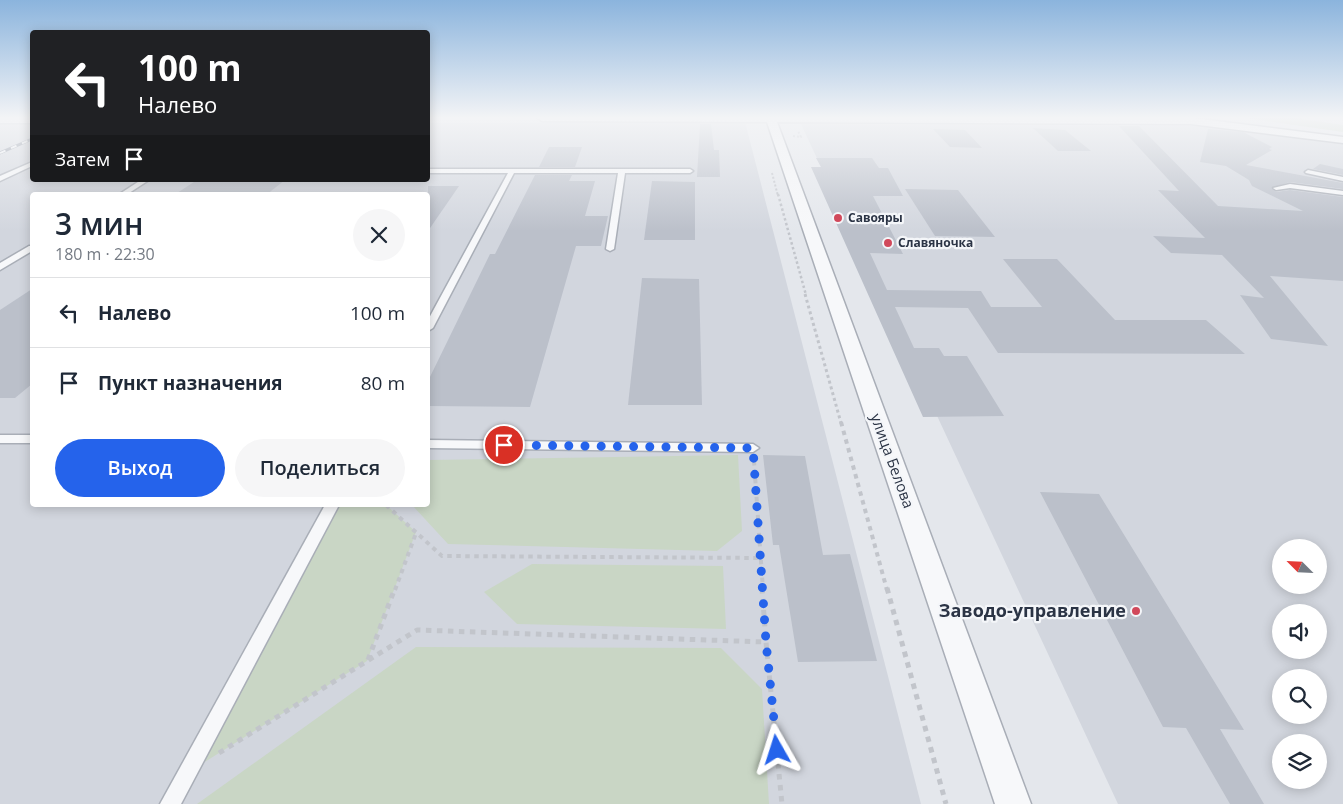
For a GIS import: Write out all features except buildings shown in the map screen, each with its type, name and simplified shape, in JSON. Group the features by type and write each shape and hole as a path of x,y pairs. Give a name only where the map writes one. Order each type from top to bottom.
{"street":[{"name":"улица Белова","path":"784,156 1013,804"}],"lane":[{"path":"0,179 30,165"},
{"path":"430,171 690,171"},
{"path":"430,324 512,171"},
{"path":"610,249 622,171"},
{"path":"1308,172 1343,179"},
{"path":"126,192 143,182"},
{"path":"1276,188 1290,186 1343,193"},
{"path":"0,267 30,249"},
{"path":"0,438 30,439"},
{"path":"430,444 753,448"},
{"path":"170,804 331,507"}],"path":[{"path":"771,172 946,804"},
{"path":"753,448 766,642 782,804"},
{"path":"388,507 442,556 761,558"},
{"path":"367,661 416,532"},
{"path":"187,774 417,630 766,642"}],"shaded area":[{"path":"0,156 30,156 30,182 430,182 430,156 754,156 921,804 0,804"},
{"path":"816,156 1343,156 1343,804 1118,804"}],"green space":[{"path":"738,455 742,531 717,551 448,544 414,507 430,507 430,460"},
{"path":"335,507 388,507 416,532 367,661 187,773"},
{"path":"532,564 723,566 726,629 517,624 484,592"},
{"path":"416,647 721,648 762,689 769,804 197,804"}],"place":[{"name":"Савояры","path":"838,218"},
{"name":"Славяночка","path":"888,243"},
{"name":"Заводо-управление","path":"1136,611"}],"route":[{"path":"504,445 753,448 766,642 777,750"}]}
